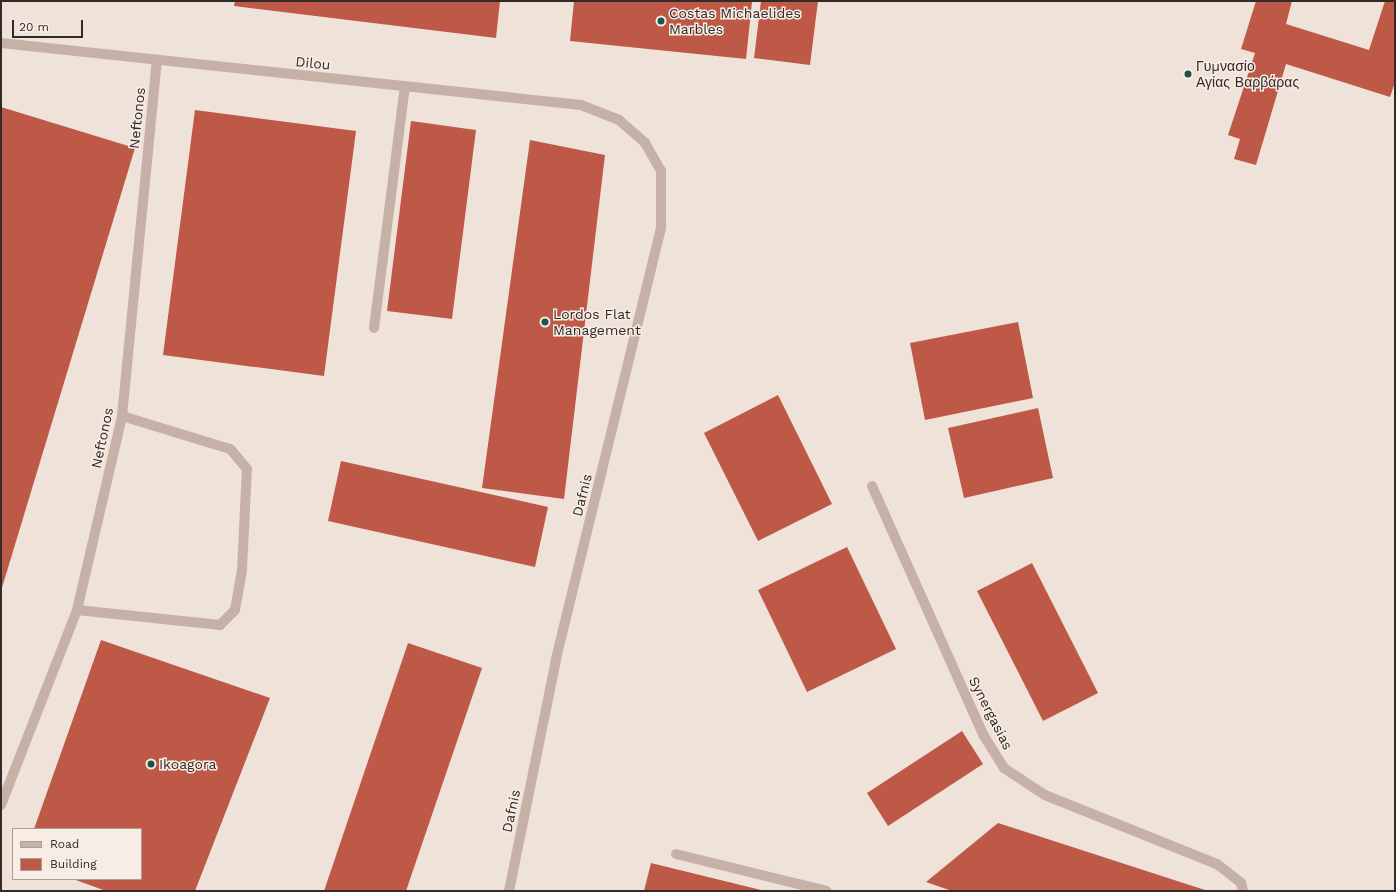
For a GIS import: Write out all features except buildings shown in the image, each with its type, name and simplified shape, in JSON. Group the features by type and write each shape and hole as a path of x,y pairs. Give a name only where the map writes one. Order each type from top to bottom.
{"street":[{"name":"Dilou","path":"1,43 581,106 619,120"},
{"name":"Neftonos","path":"1,805 77,610 122,416 157,60"},
{"path":"374,328 405,87"},
{"name":"Dafnis","path":"508,891 556,660 661,228 661,171 645,143 619,120"},
{"path":"77,610 220,625 236,610 242,570 247,469 230,449 122,416"},
{"name":"Synergasias","path":"872,486 984,736 1004,768 1044,795 1217,864 1241,883 1243,891"},
{"path":"676,854 827,891"}],"place":[{"name":"Costas Michaelides Marbles","path":"661,21"},
{"name":"Γυμνασίο Αγίας Βαρβάρας","path":"1188,74"},
{"name":"Lordos Flat Management","path":"545,322"},
{"name":"Ikoagora","path":"151,764"}]}
